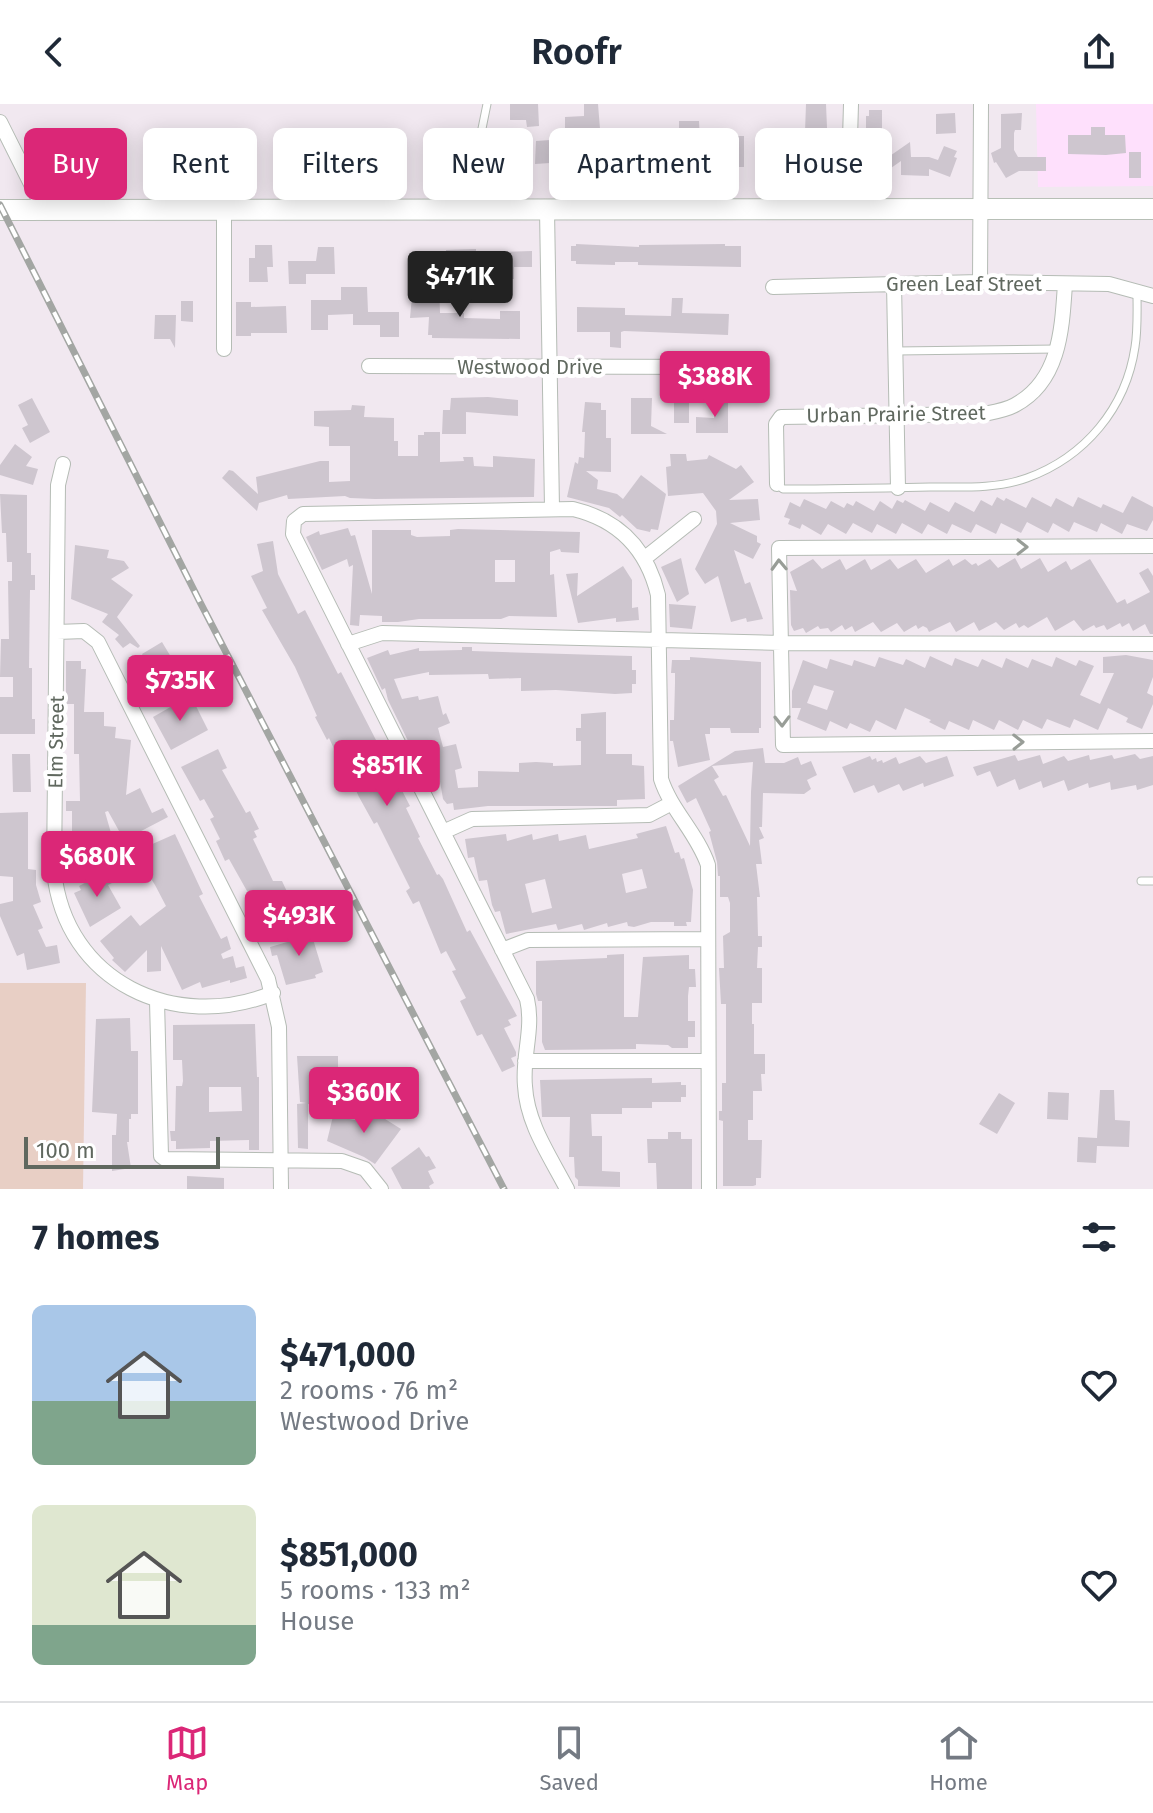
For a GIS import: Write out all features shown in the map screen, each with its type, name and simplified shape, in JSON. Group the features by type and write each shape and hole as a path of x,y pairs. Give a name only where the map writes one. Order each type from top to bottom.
{"main road":[{"path":"0,210 1153,209"}],"street":[{"path":"848,209 851,104"},
{"path":"980,282 981,104"},
{"path":"0,122 44,210"},
{"path":"224,209 224,349"},
{"path":"547,210 552,508"},
{"name":"Green Leaf Street","path":"773,287 980,282 1109,284 1153,296"},
{"path":"894,284 898,488"},
{"name":"Urban Prairie Street","path":"777,484 776,424 781,417 984,414 1014,406 1041,385 1059,349 1065,284"},
{"name":"Westwood Drive","path":"369,366 739,367"},
{"name":"Elm Street","path":"63,464 58,485 54,871 59,896 77,937 90,955 122,984 157,1001 211,1009 231,1007 273,993"},
{"path":"567,1189 533,1124 525,1088 530,1029 527,999 293,534 294,521 303,514 573,509 605,520 634,542 645,558 658,595 659,765 665,790 698,842 708,865 709,1189"},
{"path":"645,558 694,519"},
{"path":"1153,546 779,548 783,745 1153,741"},
{"path":"57,632 84,631 98,642 273,993 279,1027 281,1189"},
{"path":"348,644 382,633 782,643 1153,644"},
{"path":"443,832 472,819 649,815 672,803"},
{"path":"502,950 528,940 708,939"},
{"path":"157,1001 161,1156 165,1159 342,1161 365,1169 381,1189"},
{"path":"525,1061 708,1061"}],"lane":[{"path":"466,210 487,104"},
{"path":"777,484 783,489 974,487 1007,483 1047,469 1087,443 1119,400 1129,374 1137,336 1137,292"},
{"path":"896,351 1059,349"},
{"path":"1141,881 1153,881"}],"shaded area":[{"path":"1036,104 1153,104 1153,186 1038,187"},
{"path":"0,983 86,983 83,1189 0,1189"}],"building":[{"path":"510,104 538,104 539,126 527,127 526,120 510,120"},
{"path":"584,104 598,104 600,128 565,128 565,117 584,116"},
{"path":"806,104 826,104 827,128 805,128"},
{"path":"869,110 882,110 882,128 866,128 866,116 869,116"},
{"path":"955,113 956,133 936,134 936,114"},
{"path":"1022,113 1021,130 1014,133 1014,150 1018,157 1046,157 1046,171 1019,171 1006,178 994,163 991,153 1001,148 1001,114"},
{"path":"679,121 699,121 699,128 679,128"},
{"path":"1091,127 1105,127 1105,135 1125,135 1126,153 1068,154 1068,135 1091,135"},
{"path":"739,136 744,136 744,167 739,167"},
{"path":"549,140 549,163 535,164 536,141"},
{"path":"910,142 911,157 938,160 944,146 957,151 954,157 957,158 950,177 929,169 929,176 901,175 901,161 892,167 892,154"},
{"path":"1129,152 1141,152 1141,178 1129,178"},
{"path":"255,245 272,245 273,267 267,267 268,282 249,282 249,258 255,258"},
{"path":"571,246 741,246 741,267 638,265 638,262 576,264 576,261 571,261"},
{"path":"318,247 334,247 335,274 306,274 306,284 289,284 288,261 316,261"},
{"path":"476,249 476,253 532,251 532,267 514,267 514,279 511,279 511,284 506,284 506,288 446,291 446,250"},
{"path":"439,284 440,313 464,313 464,318 500,319 500,311 520,311 520,339 432,338 428,335 429,317 410,318 413,285"},
{"path":"341,287 367,287 368,312 399,312 399,337 380,337 380,325 353,325 353,314 328,315 328,330 311,330 311,300 341,300"},
{"path":"672,298 683,298 682,313 729,314 728,335 624,331 621,332 621,348 610,347 610,332 577,332 577,307 625,308 625,315 671,316"},
{"path":"181,301 193,301 193,322 181,321"},
{"path":"236,302 251,302 251,307 286,306 287,333 236,336"},
{"path":"155,315 176,315 175,348 170,339 154,339"},
{"path":"728,397 728,433 696,433 696,417 714,418 714,398"},
{"path":"32,398 50,432 30,443 22,428 28,425 18,405"},
{"path":"451,398 518,400 518,416 466,412 466,434 442,434 443,410 450,410"},
{"path":"631,398 652,398 651,426 667,434 631,434"},
{"path":"674,398 689,398 689,423 674,423"},
{"path":"585,402 601,403 601,410 606,410 606,438 611,438 611,472 586,471 598,480 597,489 617,494 623,499 641,475 666,494 658,530 637,529 609,508 567,497 575,462 578,464 579,457 584,458 585,432 582,432"},
{"path":"352,405 365,406 364,417 394,418 394,441 398,441 398,456 418,456 418,435 440,432 440,462 464,461 463,457 473,457 474,466 493,467 493,456 535,459 534,497 375,499 345,496 288,499 287,495 259,503 257,511 222,478 229,470 233,471 258,494 256,477 329,461 329,482 350,481 350,446 329,446 329,427 314,426 314,411 351,410"},
{"path":"15,444 32,457 26,466 38,469 33,485 0,475 0,465"},
{"path":"670,454 686,454 687,461 707,459 709,455 736,469 741,465 754,482 729,500 758,499 760,520 730,523 757,536 757,542 761,544 753,559 734,550 745,584 750,582 763,619 747,622 746,618 731,622 718,576 705,584 695,569 717,524 716,511 703,493 668,496 666,467 671,466"},
{"path":"0,494 27,495 27,553 31,553 31,575 35,575 35,590 30,590 29,668 32,668 35,734 0,734 0,697 13,697 13,677 0,677 1,639 9,639 8,581 12,581 12,562 7,562"},
{"path":"1132,496 1153,507 1153,520 1147,531 1127,524 1122,534 1101,523 1097,532 1074,522 1069,532 1053,523 1048,533 1027,522 1021,533 1001,523 996,534 976,524 971,533 952,524 947,534 928,524 922,534 902,523 896,534 877,524 872,533 853,523 846,534 828,524 821,535 802,524 800,529 788,524 790,519 784,517 790,502 800,507 804,499 826,509 831,501 844,508 847,503 853,506 856,501 874,511 880,501 892,509 897,500 903,503 905,500 925,511 930,502 949,512 955,502 974,512 981,500 992,506 997,497 1026,508 1032,497 1051,507 1056,498 1073,507 1078,497 1101,508 1103,504 1123,513"},
{"path":"348,528 351,536 355,535 372,594 372,530 411,530 411,535 417,537 450,536 450,530 458,529 580,532 579,553 561,552 560,549 550,552 550,575 554,574 557,617 382,622 382,616 360,615 359,626 350,625 353,565 349,567 347,559 322,570 306,537 319,531 320,535","holes":["495,560 515,560 515,582 495,582"]},
{"path":"273,541 278,574 298,614 305,610 338,674 341,672 410,806 406,808 418,838 437,875 443,879 467,932 470,930 517,1016 508,1020 511,1025 504,1028 516,1052 516,1056 511,1058 515,1066 502,1072 482,1034 477,1036 460,1001 466,998 452,971 456,970 446,951 441,954 419,901 413,904 406,891 410,888 377,822 374,824 338,752 329,738 327,740 295,667 262,610 267,608 251,576 263,571 257,544"},
{"path":"75,545 109,550 107,558 124,561 129,568 111,579 133,595 117,617 140,646 138,648 130,643 123,648 115,639 119,635 102,622 108,614 71,599"},
{"path":"681,558 689,594 677,602 661,567"},
{"path":"1015,558 1021,569 1040,558 1048,572 1066,561 1071,570 1090,559 1117,603 1125,599 1127,604 1150,592 1139,573 1148,568 1153,576 1153,634 1145,624 1133,631 1129,623 1122,627 1120,623 1107,630 1104,625 1096,628 1094,625 1083,631 1074,620 1055,631 1047,617 1028,628 1024,625 1019,628 1016,623 1004,630 996,622 979,631 974,622 956,632 950,622 929,632 923,626 918,629 916,625 904,632 897,623 881,632 873,622 855,632 852,626 845,630 842,625 831,632 818,626 806,633 803,628 794,631 791,625 790,590 797,591 790,572 813,559 822,569 840,559 846,570 865,559 871,570 890,559 898,569 916,559 926,573 949,559 953,566 965,559 978,566 990,559 998,568"},
{"path":"623,566 632,580 632,608 638,607 639,620 616,622 616,618 578,623 566,574 578,573 577,596"},
{"path":"669,604 696,606 692,629 670,627"},
{"path":"162,642 177,677 161,687 142,654"},
{"path":"462,647 472,647 472,651 632,656 636,684 632,684 632,693 615,694 521,691 521,678 489,679 488,674 429,675 429,672 394,679 402,699 418,696 419,700 438,696 443,715 446,713 450,723 438,728 443,747 456,744 462,768 455,770 458,788 478,787 478,771 519,772 519,763 581,765 581,741 576,741 576,728 581,728 581,714 606,712 606,754 632,754 632,765 644,766 645,799 617,800 617,806 488,806 454,810 453,803 447,804 443,799 438,770 426,776 385,688 382,690 367,658 388,650 390,655 419,648 419,651 462,650"},
{"path":"1126,655 1153,660 1153,677 1147,693 1153,696 1153,704 1142,729 1126,722 1128,718 1108,708 1098,730 1074,719 1070,728 1047,719 1042,729 1023,720 1018,730 999,720 994,730 973,720 969,730 949,721 945,730 905,708 896,730 876,720 870,732 850,723 847,729 830,721 826,731 797,719 801,708 792,708 792,691 803,660 827,669 830,659 852,666 854,660 875,667 879,657 903,665 906,659 925,668 930,656 952,666 955,658 978,667 982,659 1002,668 1006,658 1028,668 1032,659 1052,667 1056,657 1076,666 1079,660 1094,666 1080,695 1100,704 1114,673 1103,673 1103,657","holes":["814,685 834,691 827,710 807,703"]},
{"path":"690,657 761,662 761,728 759,733 731,733 730,728 710,728 710,734 705,734 710,760 678,767 673,741 670,741 675,683 675,673 671,673 672,660 690,660"},
{"path":"66,661 81,661 81,669 86,669 84,712 104,712 104,726 116,727 115,738 131,740 126,795 140,788 152,813 163,808 168,817 124,840 108,811 105,812 121,868 72,868 72,811 66,811 66,801 80,801 79,754 74,754 74,704 66,704"},
{"path":"188,697 208,730 171,750 153,717"},
{"path":"763,748 765,763 784,763 798,757 801,765 811,761 817,775 807,780 811,789 804,794 763,793 762,827 759,827 764,838 759,840 762,864 756,864 760,897 757,897 758,936 762,936 757,968 762,968 762,1003 752,1003 752,1024 754,1054 765,1054 765,1074 761,1074 762,1091 753,1091 753,1120 748,1120 748,1140 762,1140 761,1178 756,1178 756,1185 753,1186 723,1186 723,1121 719,1120 719,1111 722,1111 722,1083 726,1083 726,1004 721,1004 719,968 724,968 723,936 730,932 730,903 728,897 720,897 720,876 711,831 696,798 687,803 678,786 735,751","holes":["753,762 750,846 726,795 723,796 714,780 719,777 712,766"]},
{"path":"218,749 227,768 222,770 246,813 250,811 259,829 254,831 257,837 253,839 273,881 282,881 298,915 269,930 229,859 225,861 216,841 220,839 210,819 214,817 204,799 200,801 181,767"},
{"path":"12,754 30,754 31,792 13,792"},
{"path":"1135,754 1140,759 1153,756 1153,785 1137,790 1136,785 1111,790 1110,782 1089,788 1088,783 1068,791 1064,780 1043,788 1041,781 1019,790 1015,779 997,787 990,771 977,776 973,767 1015,755 1018,761 1040,755 1043,764 1064,756 1068,761 1089,755 1090,760"},
{"path":"870,756 872,760 876,758 877,762 882,760 883,763 896,757 899,764 920,756 926,763 947,756 954,776 903,791 899,784 878,793 874,785 854,793 842,767"},
{"path":"28,812 28,869 36,870 41,902 33,905 43,928 38,930 46,947 57,945 60,963 27,970 24,953 17,956 0,916 0,904 13,901 13,877 0,876 0,813"},
{"path":"666,826 675,853 679,852 681,859 684,858 693,890 691,922 686,922 687,926 674,926 674,922 651,922 634,927 628,926 627,922 608,927 607,923 584,930 582,924 558,930 556,924 506,934 500,911 495,912 492,905 487,880 479,881 474,857 468,858 465,839 506,834 507,841 532,834 533,840 558,834 559,841 586,835 589,849 638,838 636,834","holes":["642,869 647,888 626,893 622,874","545,879 552,908 532,913 525,884"]},
{"path":"175,834 203,894 199,896 221,939 227,936 231,949 221,954 223,959 233,956 236,968 244,966 247,978 202,988 200,982 182,990 161,946 161,971 147,972 147,950 125,972 112,960 114,958 100,941 131,915 140,926 166,906 132,853"},
{"path":"108,871 114,882 108,885 121,908 90,927 74,893 81,890 79,886"},
{"path":"309,926 323,972 315,975 316,978 286,985 277,955 272,956 270,947 301,938 297,931"},
{"path":"624,954 624,1017 638,1017 643,957 689,955 689,969 695,969 696,987 689,987 688,1021 695,1021 695,1037 688,1037 688,1048 636,1044 636,1049 545,1050 542,1042 542,1001 538,1001 536,994 536,961 607,958 607,955"},
{"path":"130,1018 131,1051 138,1051 138,1114 131,1114 129,1119 127,1142 131,1168 112,1171 112,1135 116,1135 117,1114 92,1112 96,1019"},
{"path":"255,1024 259,1150 249,1150 249,1140 210,1141 210,1148 176,1149 176,1141 171,1141 170,1131 175,1131 176,1086 182,1086 183,1081 182,1060 173,1060 173,1025","holes":["209,1087 241,1087 242,1111 209,1112"]},
{"path":"297,1056 338,1056 338,1080 332,1080 332,1107 308,1104 308,1149 298,1148 297,1104 306,1103 300,1102"},
{"path":"652,1078 652,1083 681,1082 681,1085 686,1085 686,1097 681,1097 681,1102 652,1102 652,1108 622,1108 622,1114 591,1114 592,1136 602,1136 602,1171 620,1172 620,1187 578,1186 574,1157 569,1157 570,1117 542,1117 540,1080"},
{"path":"1100,1090 1114,1090 1115,1120 1130,1121 1129,1147 1097,1146 1096,1163 1077,1162 1078,1137 1097,1138"},
{"path":"1048,1092 1069,1093 1068,1120 1047,1119"},
{"path":"999,1093 1015,1103 997,1134 979,1124"},
{"path":"366,1107 401,1129 375,1164 327,1141 333,1116 360,1121"},
{"path":"668,1132 681,1132 681,1139 692,1139 692,1189 657,1189 656,1163 648,1163 647,1139 668,1139"},
{"path":"419,1147 436,1168 428,1171 434,1183 429,1186 430,1189 402,1189 391,1168"},
{"path":"187,1176 224,1178 224,1189 187,1189"}],"railway":[{"path":"0,205 201,604 504,1189"}]}
